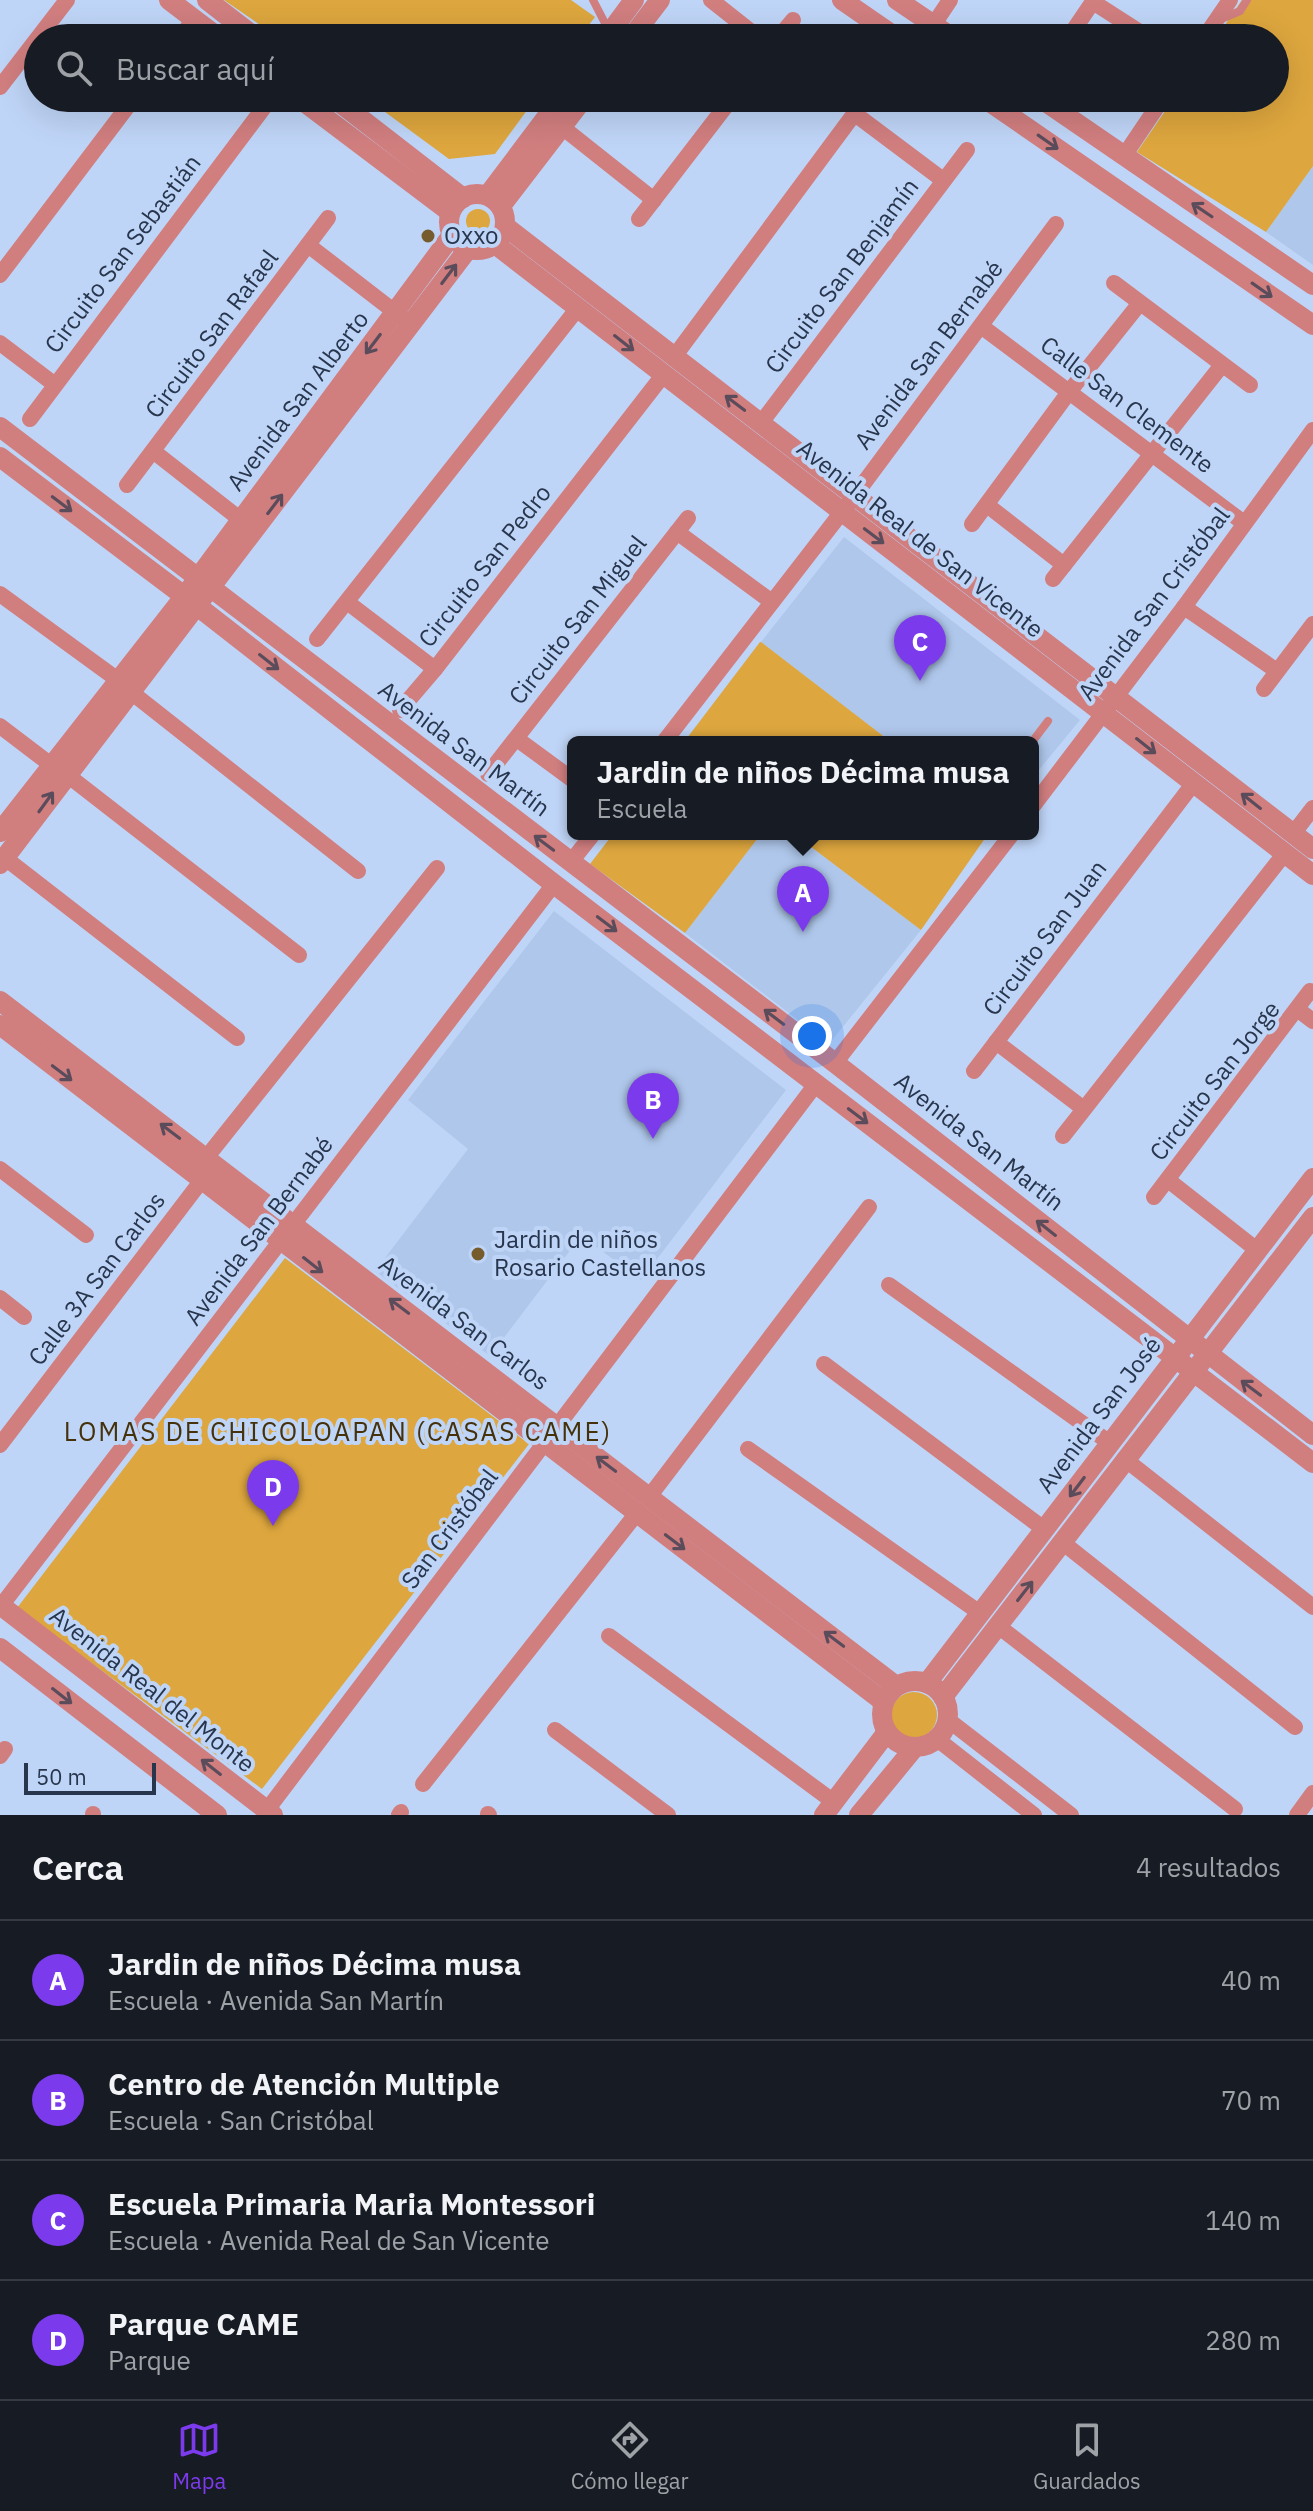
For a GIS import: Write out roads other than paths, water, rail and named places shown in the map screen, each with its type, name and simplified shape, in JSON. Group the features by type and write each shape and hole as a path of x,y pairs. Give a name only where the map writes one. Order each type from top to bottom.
{"street":[{"path":"49,24 67,0"},
{"path":"169,0 201,24"},
{"path":"207,0 238,24"},
{"path":"616,24 634,0"},
{"path":"642,24 660,0"},
{"path":"711,0 741,24"},
{"path":"842,0 877,24"},
{"path":"897,0 934,24 950,0"},
{"path":"1213,24 1230,0"},
{"path":"1078,24 1094,1 1128,24"},
{"path":"190,24 194,19"},
{"path":"790,24 793,20"},
{"path":"0,87 24,56"},
{"path":"0,275 123,112"},
{"name":"Circuito San Sebastián","path":"0,343 54,384 260,112"},
{"path":"320,112 457,205"},
{"path":"350,112 457,205"},
{"path":"494,200 479,193 457,205 449,228 456,241 468,249 483,250 500,236 494,200 552,112"},
{"path":"494,200 573,112"},
{"path":"639,219 721,112"},
{"path":"1004,112 1313,325"},
{"path":"1060,112 1313,285"},
{"path":"1124,156 1154,112"},
{"path":"669,366 855,114"},
{"name":"Circuito San Benjamín","path":"761,423 943,180 855,114"},
{"path":"562,127 654,200"},
{"path":"943,180 967,150"},
{"name":"Circuito San Rafael","path":"127,485 328,218"},
{"name":"Avenida San Bernabé","path":"672,736 1056,224"},
{"name":"Avenida San Alberto","path":"404,319 452,235"},
{"name":"Avenida Real de San Vicente","path":"500,236 1109,704 1313,849"},
{"name":"Avenida Real de San Vicente","path":"500,236 578,308 761,423 849,504"},
{"name":"Circuito San Rafael","path":"308,245 404,319"},
{"name":"Avenida San Alberto","path":"58,769 125,686 404,319 468,249"},
{"path":"1114,283 1250,385"},
{"path":"972,524 1069,392 1140,303"},
{"path":"317,639 578,308"},
{"name":"Calle San Clemente","path":"981,326 1244,523"},
{"path":"1053,579 1222,365"},
{"name":"Circuito San Pedro","path":"347,602 435,669 669,366"},
{"path":"30,419 54,384"},
{"name":"Avenida San Martín","path":"0,427 835,1063 1313,1435"},
{"name":"Avenida San Cristóbal","path":"1039,798 1313,430"},
{"name":"Circuito San Rafael","path":"153,451 248,526"},
{"name":"Avenida San Martín","path":"0,457 1313,1463"},
{"path":"987,505 1064,565"},
{"name":"Circuito San Miguel","path":"567,776 517,739 683,525 772,602"},
{"path":"0,594 125,686 358,871"},
{"path":"1184,607 1277,671"},
{"path":"1264,689 1313,624"},
{"path":"400,710 435,669"},
{"name":"Avenida Real de San Vicente","path":"1109,704 1193,784 1313,875"},
{"path":"0,726 299,955"},
{"path":"488,774 517,739"},
{"path":"0,832 58,769"},
{"path":"58,769 2,861 237,1038"},
{"name":"Circuito San Juan","path":"1084,1109 996,1042 1193,784"},
{"path":"1293,834 1313,808"},
{"path":"570,863 588,840"},
{"path":"835,1063 1007,840"},
{"path":"1063,1136 1285,853"},
{"path":"206,1158 437,868"},
{"name":"Avenida San Bernabé","path":"0,1606 554,884"},
{"path":"1297,1009 1310,991"},
{"name":"Avenida San Carlos","path":"0,1001 206,1158 288,1233 890,1694"},
{"name":"Circuito San Jorge","path":"1257,1250 1168,1180 1297,1009 1313,1021"},
{"name":"Avenida San Carlos","path":"0,1025 202,1180 288,1233"},
{"path":"974,1071 996,1042"},
{"name":"San Cristóbal","path":"270,1813 816,1084"},
{"path":"0,1169 86,1235"},
{"name":"Avenida San José","path":"927,1683 1313,1178"},
{"name":"Calle 3A San Carlos","path":"0,1445 202,1180"},
{"path":"1154,1197 1168,1180"},
{"path":"423,1784 643,1505 869,1207"},
{"name":"Avenida San José","path":"943,1697 1313,1217"},
{"path":"889,1285 1110,1443"},
{"path":"0,1298 24,1317"},
{"path":"824,1364 1044,1529"},
{"path":"748,1449 980,1613"},
{"path":"1126,1460 1313,1607"},
{"path":"1062,1542 1295,1727"},
{"name":"Avenida Real del Monte","path":"0,1606 270,1813"},
{"path":"998,1626 1235,1809"},
{"path":"609,1636 829,1809 887,1732"},
{"path":"0,1648 217,1815"},
{"path":"916,1681 927,1683 943,1697 947,1719 944,1730 927,1745 904,1745 887,1732 883,1723 890,1694 916,1681"},
{"path":"947,1719 1071,1815"},
{"path":"555,1730 668,1815"},
{"path":"937,1739 1034,1815"},
{"path":"859,1815 915,1747"},
{"path":"1297,1815 1313,1793"}],"lane":[{"path":"593,0 603,24"},
{"path":"1215,21 1240,11 1247,0"},
{"path":"1037,736 1048,721"}],"place":[{"name":"Oxxo","path":"428,236"},
{"name":"Escuela Primaria Maria Montessori","path":"920,681"},
{"name":"Jardin de niños Décima musa","path":"803,932"},
{"name":"Centro de Atención Multiple","path":"653,1139"},
{"name":"Jardin de niños Rosario Castellanos","path":"478,1254"},
{"name":"Parque CAME","path":"273,1526"}],"district":[{"name":"LOMAS DE CHICOLOAPAN (CASAS CAME)","path":"338,1432"}]}
